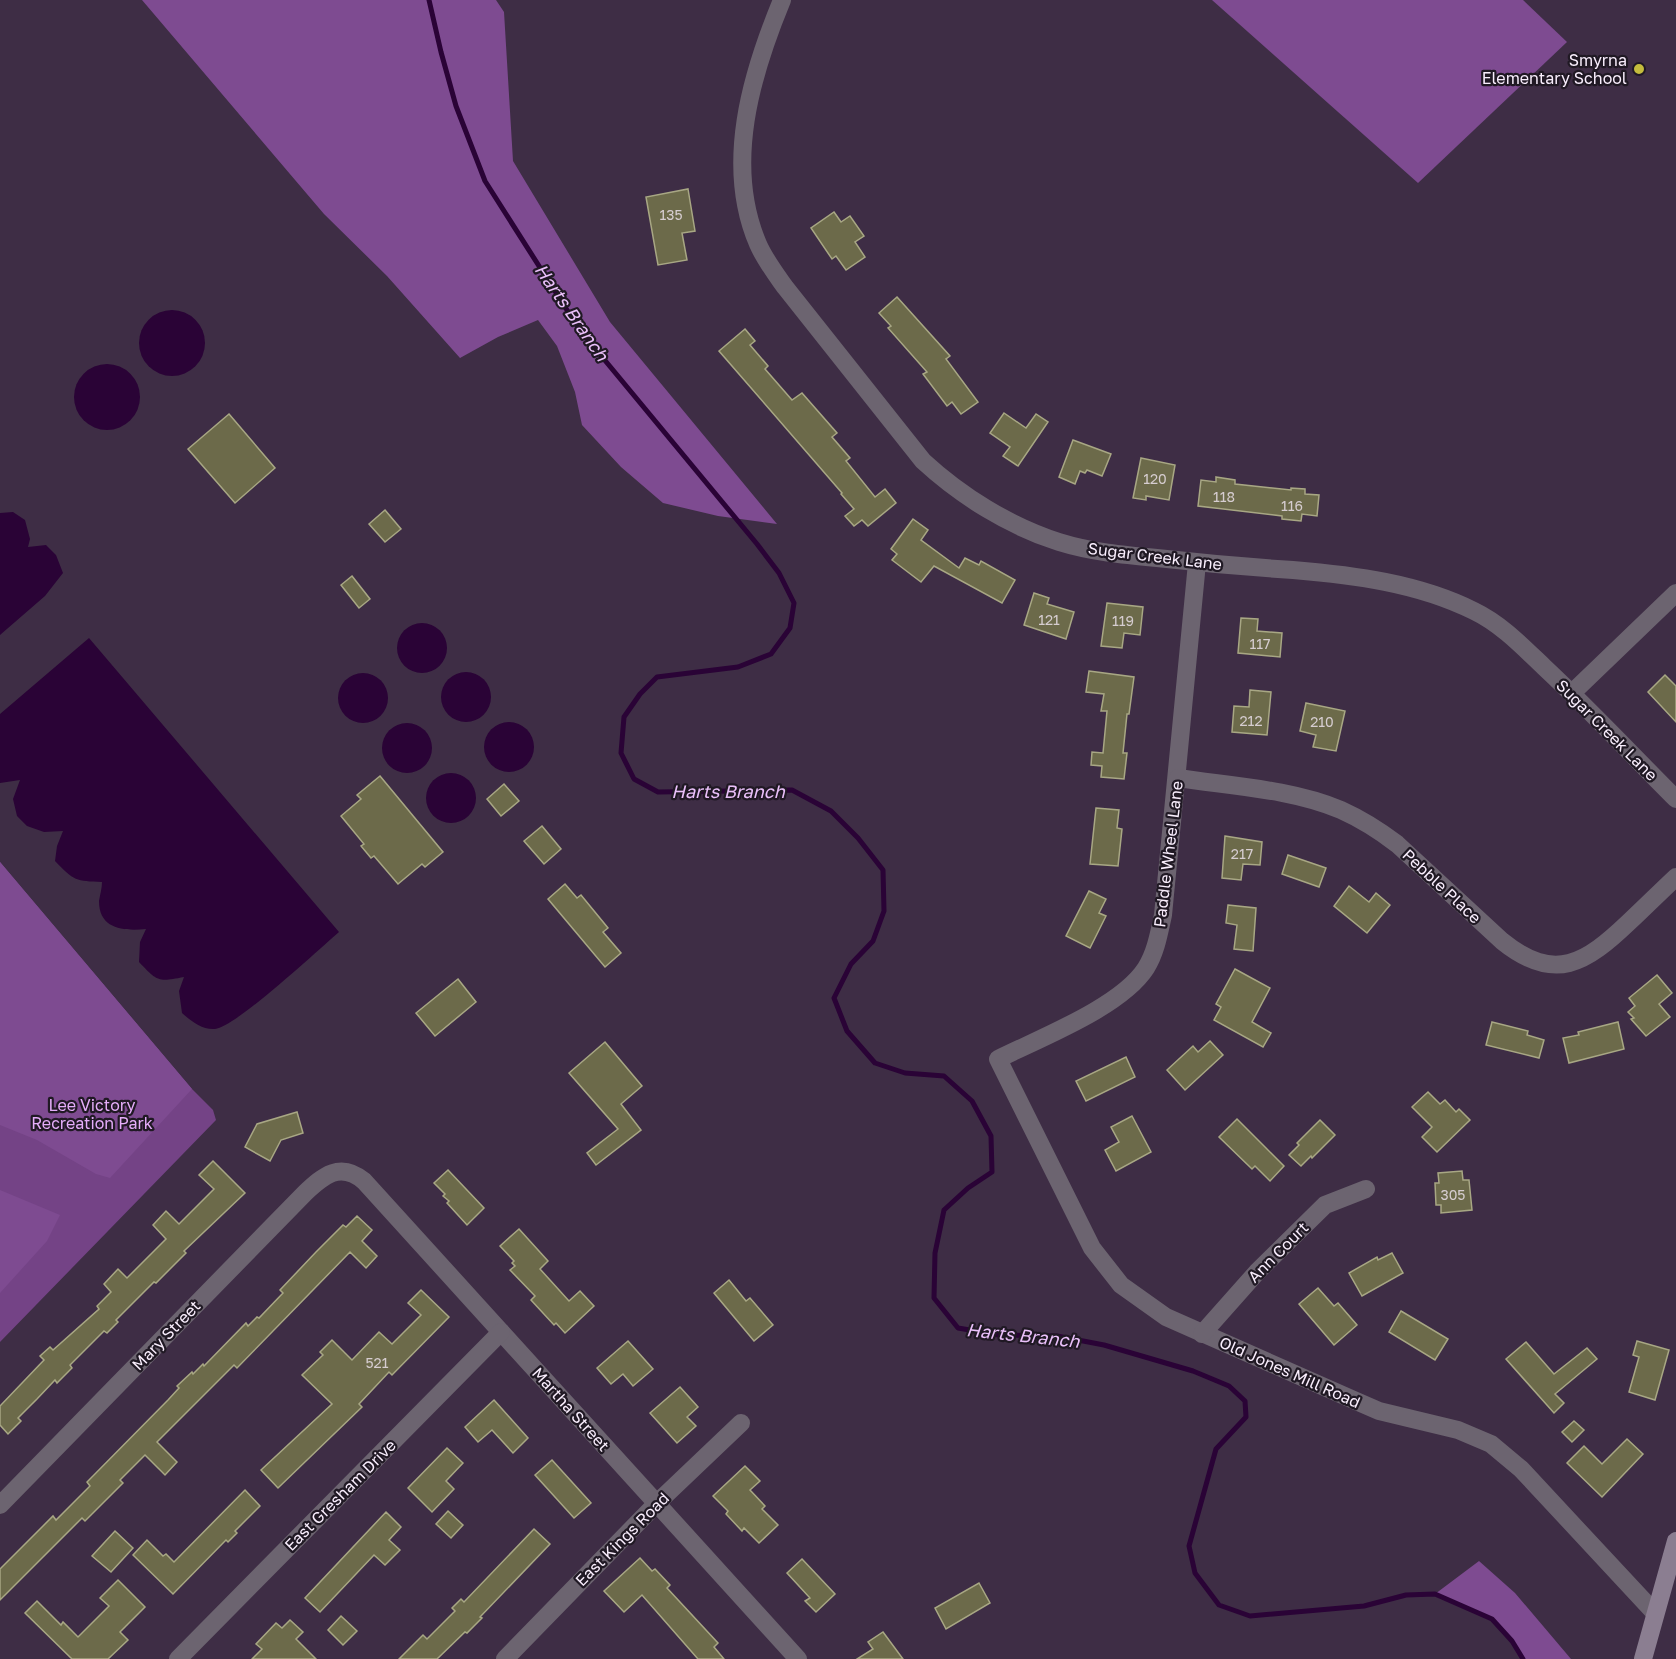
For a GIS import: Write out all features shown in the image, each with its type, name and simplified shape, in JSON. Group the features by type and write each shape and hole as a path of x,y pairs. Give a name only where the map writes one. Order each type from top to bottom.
{"street":[{"name":"Sugar Creek Lane","path":"782,0 764,42 754,74 744,133 742,162 744,188 758,244 785,287 923,461 963,493 1014,524 1059,542 1107,553 1350,575 1445,599 1472,610 1494,622 1572,693 1676,799"},
{"name":"Paddle Wheel Lane","path":"998,1059 1104,1006 1134,983 1146,968 1155,951 1163,915 1178,778 1197,562"},
{"path":"1572,693 1676,593"},
{"name":"Pebble Place","path":"1178,778 1288,794 1341,810 1382,832 1413,857 1517,954 1534,962 1550,965 1567,964 1587,957 1611,940 1676,877"},
{"name":"Old Jones Mill Road","path":"998,1059 1092,1248 1122,1285 1166,1317 1379,1411 1458,1430 1491,1444 1521,1469 1655,1612"},
{"name":"Martha Street","path":"337,1171 354,1174 364,1181 798,1659"},
{"name":"Mary Street","path":"0,1505 305,1193 326,1176 337,1171"},
{"name":"Ann Court","path":"1203,1334 1257,1272 1325,1205 1366,1189"},
{"name":"East Gresham Drive","path":"178,1659 501,1332"},
{"name":"East Kings Road","path":"505,1659 657,1503 741,1423"},
{"path":"1643,1659 1676,1541"}],"green space":[{"path":"142,0 496,0 504,12 513,161 610,322 777,524 718,516 663,503 621,467 582,425 575,392 557,346 538,320 498,337 460,358 387,276 324,214"},
{"path":"1212,0 1523,0 1567,42 1418,183"},
{"name":"Lee Victory Recreation Park","path":"0,862 192,1089 213,1110 216,1120 0,1342"},
{"name":"Lee Victory Recreation Park","path":"0,862 192,1089 110,1178 96,1174 37,1140 0,1125"},
{"path":"0,1190 60,1215 47,1241 0,1293"},
{"path":"1479,1561 1515,1593 1571,1659 1523,1659 1512,1641 1492,1619 1435,1594"}],"shaded area":[{"path":"172,310 185,313 195,320 202,330 205,343 202,356 195,366 185,373 172,376 159,373 149,366 142,356 139,343 142,330 149,320 159,313"},
{"path":"107,364 120,367 130,374 137,384 140,397 137,410 130,420 120,427 107,430 94,427 84,420 77,410 74,397 77,384 84,374 94,367"},
{"path":"13,512 25,520 30,539 28,547 46,545 56,555 63,573 45,596 0,635 0,513"},
{"path":"417,623 427,623 440,630 447,643 447,653 440,666 427,673 417,673 408,669 401,662 397,653 397,643 401,634 408,627"},
{"path":"89,638 339,932 258,1002 226,1025 215,1029 201,1026 182,1013 179,991 184,977 159,979 139,962 140,942 146,929 122,929 108,923 103,918 99,901 102,882 76,879 55,861 57,846 63,831 44,832 27,826 17,816 13,799 20,780 0,783 0,714"},
{"path":"461,672 471,672 484,679 491,692 491,702 484,715 471,722 461,722 452,718 445,711 441,702 441,692 445,683 452,676"},
{"path":"358,673 368,673 381,680 388,693 388,703 381,716 368,723 358,723 349,719 342,712 338,703 338,693 342,684 349,677"},
{"path":"504,722 514,722 527,729 534,742 534,752 527,765 514,772 504,772 495,768 488,761 484,752 484,742 488,733 495,726"},
{"path":"402,723 412,723 425,730 432,743 432,753 425,766 412,773 402,773 393,769 386,762 382,753 382,743 386,734 393,727"},
{"path":"446,773 456,773 469,780 476,793 476,803 469,816 456,823 446,823 437,819 430,812 426,803 426,793 430,784 437,777"}],"building":[{"path":"688,189 695,231 682,233 687,260 658,265 646,197"},
{"path":"834,212 841,222 850,216 864,236 855,242 865,257 846,270 836,256 832,259 811,228"},
{"path":"897,297 950,356 946,359 978,402 961,414 952,402 947,406 923,374 927,372 888,328 891,326 879,313"},
{"path":"745,329 755,341 750,345 768,366 765,369 792,400 802,393 837,433 832,437 850,458 846,461 875,497 885,489 896,503 868,526 862,520 854,526 845,516 854,509 842,493 719,351"},
{"path":"1004,413 1026,428 1036,414 1048,422 1018,466 1003,456 1010,447 990,433"},
{"path":"229,414 275,468 235,503 188,449"},
{"path":"1073,440 1111,454 1102,476 1087,470 1085,473 1080,471 1075,484 1059,477"},
{"path":"1141,458 1175,465 1169,500 1146,496 1146,500 1133,498"},
{"path":"1216,477 1235,480 1235,484 1291,490 1291,488 1305,489 1305,494 1319,495 1317,516 1302,514 1301,521 1282,519 1282,516 1198,506 1201,480 1216,482"},
{"path":"385,510 401,529 385,542 369,524"},
{"path":"913,519 928,530 921,540 959,568 965,558 979,565 981,561 1015,580 1002,603 934,566 921,582 892,560 897,554 891,549"},
{"path":"352,576 370,599 359,608 341,585"},
{"path":"1034,593 1049,598 1047,604 1074,612 1066,639 1024,625"},
{"path":"1107,603 1143,607 1140,635 1124,633 1122,648 1101,646"},
{"path":"1241,618 1258,619 1257,631 1282,633 1280,657 1238,653"},
{"path":"1089,671 1134,677 1123,753 1127,753 1124,779 1101,777 1102,766 1091,765 1092,752 1103,753 1107,711 1101,711 1104,694 1086,692"},
{"path":"1665,675 1676,686 1676,722 1648,692"},
{"path":"1250,690 1271,692 1267,735 1232,732 1234,706 1249,707"},
{"path":"1306,703 1345,711 1336,751 1313,747 1316,735 1300,731"},
{"path":"380,776 443,852 425,867 422,864 398,884 374,856 371,858 361,846 364,844 341,816 361,799 357,795"},
{"path":"504,784 519,801 501,816 487,799"},
{"path":"1096,808 1119,810 1117,828 1122,829 1118,866 1090,864"},
{"path":"542,826 561,849 544,864 524,841"},
{"path":"1225,836 1262,842 1260,865 1243,864 1241,880 1222,878"},
{"path":"1288,855 1326,868 1319,887 1282,874"},
{"path":"565,884 577,898 581,895 608,928 603,932 621,953 605,967 548,899"},
{"path":"1349,886 1369,902 1376,893 1390,905 1367,933 1334,906"},
{"path":"1089,891 1106,899 1099,913 1106,916 1090,948 1066,936"},
{"path":"1228,905 1256,908 1253,951 1234,949 1237,925 1226,923"},
{"path":"1235,969 1270,988 1252,1022 1271,1033 1263,1047 1214,1020 1221,1007 1216,1004"},
{"path":"1657,975 1672,993 1659,1004 1670,1017 1646,1036 1631,1019 1634,1018 1628,1012 1635,1006 1629,998"},
{"path":"458,979 476,1002 435,1036 416,1013"},
{"path":"1492,1022 1528,1031 1527,1035 1544,1040 1539,1058 1486,1045"},
{"path":"1618,1022 1624,1049 1569,1063 1563,1038"},
{"path":"1210,1041 1223,1055 1185,1090 1167,1070 1193,1046 1198,1052"},
{"path":"605,1042 642,1086 621,1104 641,1130 596,1165 587,1153 618,1129 569,1073"},
{"path":"1126,1057 1135,1077 1086,1101 1076,1081"},
{"path":"1428,1092 1440,1104 1445,1100 1456,1112 1459,1109 1470,1120 1437,1152 1422,1137 1432,1127 1412,1107"},
{"path":"297,1112 303,1133 281,1140 270,1161 245,1147 257,1124"},
{"path":"1132,1116 1151,1152 1116,1171 1105,1150 1119,1142 1111,1127"},
{"path":"1237,1119 1284,1166 1270,1181 1255,1166 1252,1169 1219,1137"},
{"path":"1320,1120 1335,1135 1301,1166 1289,1155 1299,1145 1297,1143"},
{"path":"213,1161 245,1193 184,1251 186,1253 116,1320 118,1322 107,1333 104,1331 70,1365 72,1368 57,1383 55,1380 18,1418 21,1421 8,1434 0,1425 0,1406 44,1360 40,1356 50,1347 53,1350 99,1309 97,1306 111,1292 104,1284 118,1269 127,1278 166,1239 153,1225 166,1211 179,1224 214,1189 199,1175"},
{"path":"448,1170 484,1208 467,1225 447,1203 449,1201 443,1196 445,1194 434,1183"},
{"path":"1462,1171 1463,1180 1469,1180 1472,1210 1441,1213 1441,1205 1436,1205 1435,1183 1439,1183 1438,1173"},
{"path":"357,1216 372,1230 362,1241 377,1256 366,1268 350,1252 237,1368 234,1365 157,1442 177,1462 165,1475 145,1455 120,1480 123,1483 85,1521 82,1518 0,1600 0,1569 53,1516 56,1520 90,1486 87,1482 168,1400 179,1388 177,1386 192,1372 193,1374 203,1364 204,1366 246,1323 248,1326 257,1317 259,1318 283,1293 280,1290 316,1252 343,1225 346,1227"},
{"path":"519,1229 548,1261 540,1269 569,1301 580,1291 594,1306 565,1333 556,1323 554,1325 531,1300 535,1296 510,1270 515,1266 512,1263 514,1261 500,1246"},
{"path":"1392,1253 1403,1273 1362,1296 1349,1273 1377,1257 1378,1260"},
{"path":"729,1280 746,1301 750,1298 773,1325 754,1341 714,1293"},
{"path":"1318,1288 1334,1306 1338,1303 1357,1325 1334,1345 1299,1304"},
{"path":"421,1290 449,1317 392,1375 389,1372 359,1404 362,1407 278,1488 261,1470 332,1404 302,1375 323,1355 320,1352 332,1340 352,1360 379,1332 392,1344 421,1315 408,1303"},
{"path":"1401,1311 1448,1339 1435,1360 1389,1332"},
{"path":"628,1341 653,1369 633,1386 623,1374 611,1384 597,1368"},
{"path":"1637,1341 1669,1350 1655,1400 1629,1392 1639,1357 1633,1355"},
{"path":"1526,1342 1554,1374 1587,1348 1597,1359 1555,1394 1564,1403 1554,1413 1506,1359"},
{"path":"680,1387 698,1407 687,1417 696,1426 677,1443 650,1413"},
{"path":"494,1400 528,1438 513,1453 492,1430 478,1442 465,1427"},
{"path":"1574,1421 1584,1430 1572,1442 1562,1432"},
{"path":"1627,1439 1643,1454 1602,1497 1567,1463 1584,1446 1602,1464"},
{"path":"447,1448 463,1463 446,1481 454,1489 432,1512 408,1488"},
{"path":"552,1460 591,1503 574,1518 535,1475"},
{"path":"745,1466 760,1481 750,1490 765,1506 762,1509 778,1525 759,1543 744,1528 742,1531 726,1514 728,1511 713,1496"},
{"path":"245,1490 260,1506 235,1531 237,1533 228,1542 226,1540 173,1594 133,1555 147,1540 163,1556 166,1554 174,1562"},
{"path":"448,1511 463,1525 451,1538 436,1524"},
{"path":"386,1512 401,1527 389,1540 400,1550 385,1565 374,1555 320,1612 305,1598"},
{"path":"534,1529 550,1544 467,1633 465,1632 437,1659 399,1659 423,1635 427,1639 455,1611 452,1608 461,1599 464,1602"},
{"path":"115,1531 133,1548 111,1572 92,1556"},
{"path":"640,1558 652,1571 655,1569 670,1585 667,1588 718,1643 714,1647 724,1659 698,1659 642,1595 624,1612 604,1591"},
{"path":"802,1559 835,1594 816,1612 805,1601 810,1598 787,1573"},
{"path":"118,1580 145,1607 120,1632 128,1640 108,1659 72,1659 25,1613 37,1601 61,1625 63,1622 78,1637 109,1606 100,1598"},
{"path":"979,1583 990,1603 946,1629 935,1608"},
{"path":"341,1616 357,1631 343,1645 328,1630"},
{"path":"290,1620 303,1632 296,1639 316,1659 252,1659 262,1649 256,1644 276,1623 282,1628"},
{"path":"883,1632 903,1659 857,1659 873,1649 868,1642"}],"waterway":[{"name":"Harts Branch","path":"429,0 456,106 485,181 579,329 757,544 779,573 794,603 790,628 771,654 738,667 657,677 640,694 624,717 621,753 634,779 658,792 792,790 831,811 858,838 883,870 884,911 873,941 851,964 834,998 847,1031 875,1063 905,1073 944,1076 972,1101 991,1136 992,1172 968,1188 944,1210 935,1253 934,1298 958,1328 999,1335 1057,1336 1104,1345 1193,1371 1229,1386 1245,1401 1246,1417 1216,1449 1189,1546 1195,1573 1219,1605 1250,1616 1364,1606 1406,1595 1435,1594 1492,1619 1512,1641 1523,1659"}],"place":[{"name":"Smyrna Elementary School","path":"1639,69"}]}
